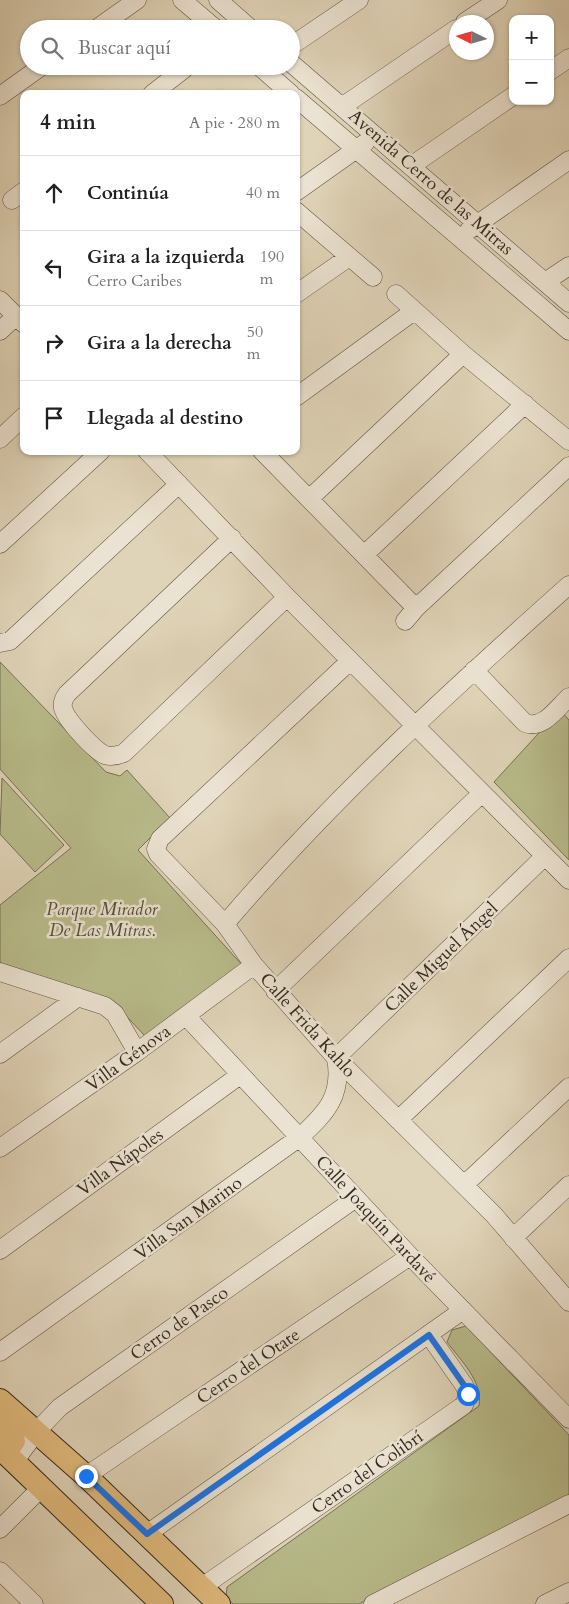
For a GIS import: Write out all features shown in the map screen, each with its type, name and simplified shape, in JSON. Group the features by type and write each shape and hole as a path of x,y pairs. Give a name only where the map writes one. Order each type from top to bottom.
{"main road":[{"path":"0,1400 86,1476 219,1604"},
{"path":"0,1424 14,1439 6,1455 42,1487 162,1604"}],"street":[{"path":"109,20 137,0"},
{"path":"182,0 205,20"},
{"path":"218,0 241,20"},
{"path":"300,40 359,0"},
{"path":"476,15 498,0"},
{"path":"343,106 449,33"},
{"path":"554,68 569,58"},
{"name":"Avenida Cerro de las Mitras","path":"300,70 569,303"},
{"path":"0,96 29,75"},
{"path":"157,90 176,75"},
{"name":"Avenida Cerro de las Mitras","path":"269,75 285,90"},
{"path":"412,166 509,99"},
{"name":"Avenida Cerro de las Mitras","path":"300,102 461,237 569,331"},
{"path":"300,189 376,136"},
{"path":"461,237 477,222 569,160"},
{"path":"300,214 373,277"},
{"path":"300,291 349,257"},
{"path":"545,282 569,266"},
{"path":"396,294 463,354 569,441"},
{"path":"0,300 20,320 0,331"},
{"path":"300,394 414,311"},
{"path":"309,499 463,354"},
{"path":"365,554 525,404"},
{"path":"0,438 20,420"},
{"path":"0,544 97,455"},
{"path":"151,455 287,597 569,880"},
{"path":"266,455 416,608"},
{"path":"405,621 416,608 569,466"},
{"path":"1,644 10,641 179,484"},
{"path":"232,538 67,694 64,700 66,716 91,744 102,754 114,756 124,753 287,597"},
{"path":"225,924 267,874 415,727 474,670 569,585"},
{"name":"Calle Frida Kahlo","path":"350,661 160,839 156,849 160,858 225,924 275,991 336,1058 464,1185 569,1302"},
{"path":"474,670 525,723 532,725 537,725 543,721 569,697"},
{"path":"275,991 482,793"},
{"name":"Calle Miguel Ángel","path":"336,1058 545,856"},
{"path":"398,1120 569,958"},
{"name":"Villa Génova","path":"0,1148 137,1052 254,965"},
{"path":"0,972 99,1004 115,1014 137,1052"},
{"path":"0,1054 78,997"},
{"name":"Calle Joaquín Pardavé","path":"186,1016 410,1256 569,1419"},
{"name":"Villa San Marino","path":"0,1352 300,1137 324,1114 332,1100 338,1082 336,1058"},
{"name":"Villa Nápoles","path":"0,1250 240,1075"},
{"path":"464,1185 569,1087"},
{"path":"513,1238 569,1185"},
{"name":"Cerro de Pasco","path":"6,1455 37,1431 60,1407 356,1198"},
{"name":"Cerro del Otate","path":"86,1476 410,1256"},
{"path":"147,1534 463,1310"},
{"name":"Cerro del Colibrí","path":"202,1587 464,1405 468,1394 464,1385 429,1335"},
{"path":"0,1530 42,1487"},
{"path":"373,1604 569,1504"},
{"path":"0,1571 34,1604"},
{"path":"546,1604 569,1592"}],"green space":[{"name":"Parque Mirador De Las Mitras.","path":"0,662 106,772 120,776 127,770 170,818 138,850 244,967 146,1037 112,1001 14,973 0,962 0,905 71,848 0,769"},
{"path":"560,710 569,720 569,860 494,782"},
{"path":"2,778 64,845 35,872 0,834"},
{"path":"466,1326 569,1435 569,1498 359,1604 233,1604 226,1597 227,1587 479,1406 478,1388 470,1372 447,1342 452,1330"}],"route":[{"path":"86,1476 147,1534 429,1335 464,1385 468,1394"}]}
